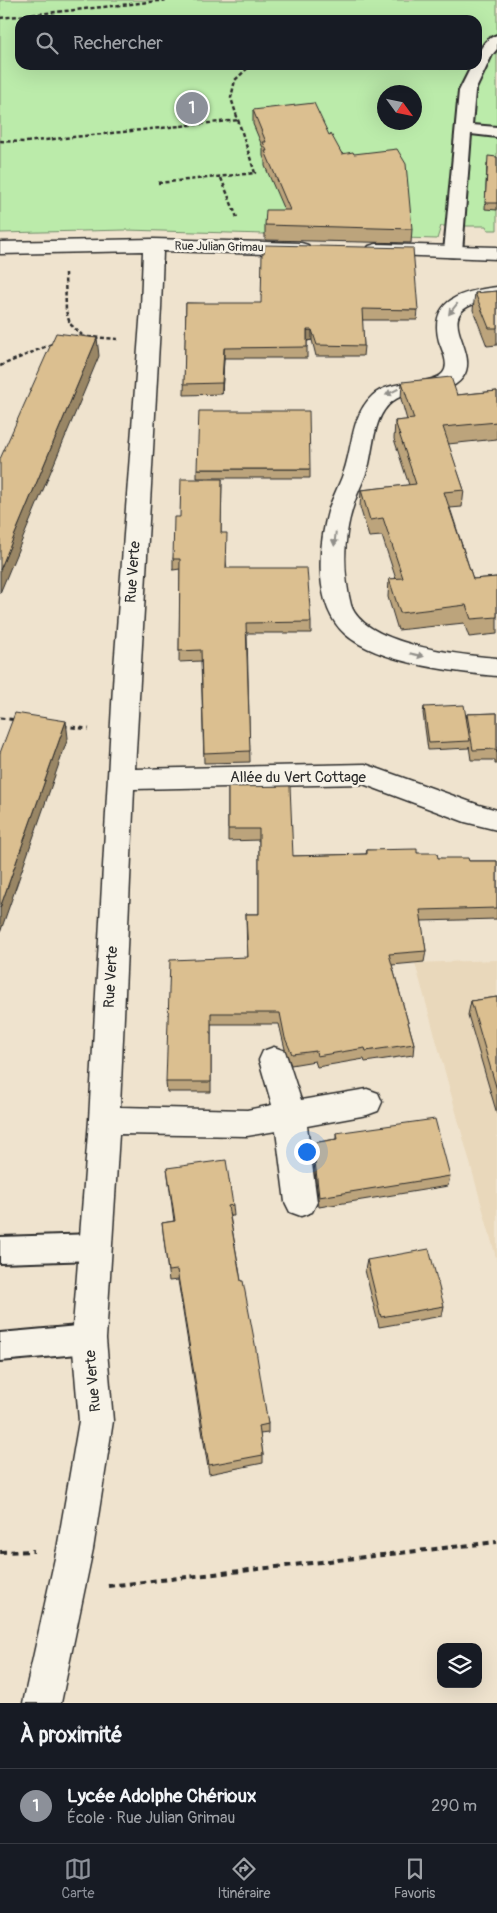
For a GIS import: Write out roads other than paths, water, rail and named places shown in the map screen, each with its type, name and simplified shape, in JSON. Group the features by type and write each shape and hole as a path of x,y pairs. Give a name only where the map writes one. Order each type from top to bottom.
{"street":[{"name":"Rue Julian Grimau","path":"0,248 153,246 316,249"},
{"name":"Rue Verte","path":"42,1703 66,1591 96,1421 89,1339 104,1120 121,778 151,308 153,246"},
{"path":"356,250 497,253"},
{"path":"497,293 474,296 460,302 452,309 446,324 456,358 456,366 454,375 448,381 403,388 390,392 372,410 367,422 358,468 346,494 337,521 333,557 336,592 343,615 365,634 384,645 399,650 497,668"},
{"name":"Allée du Vert Cottage","path":"121,778 365,774 475,815 497,820"},
{"path":"274,1060 290,1116 301,1202"},
{"path":"104,1120 247,1123 367,1102"}],"lane":[{"path":"482,59 485,53 497,40"},
{"path":"453,252 467,91 477,70"},
{"path":"464,129 497,132"},
{"path":"0,1250 95,1247"},
{"path":"0,1348 89,1339"}],"place":[{"name":"Lycée Adolphe Chérioux","path":"192,108"}]}
